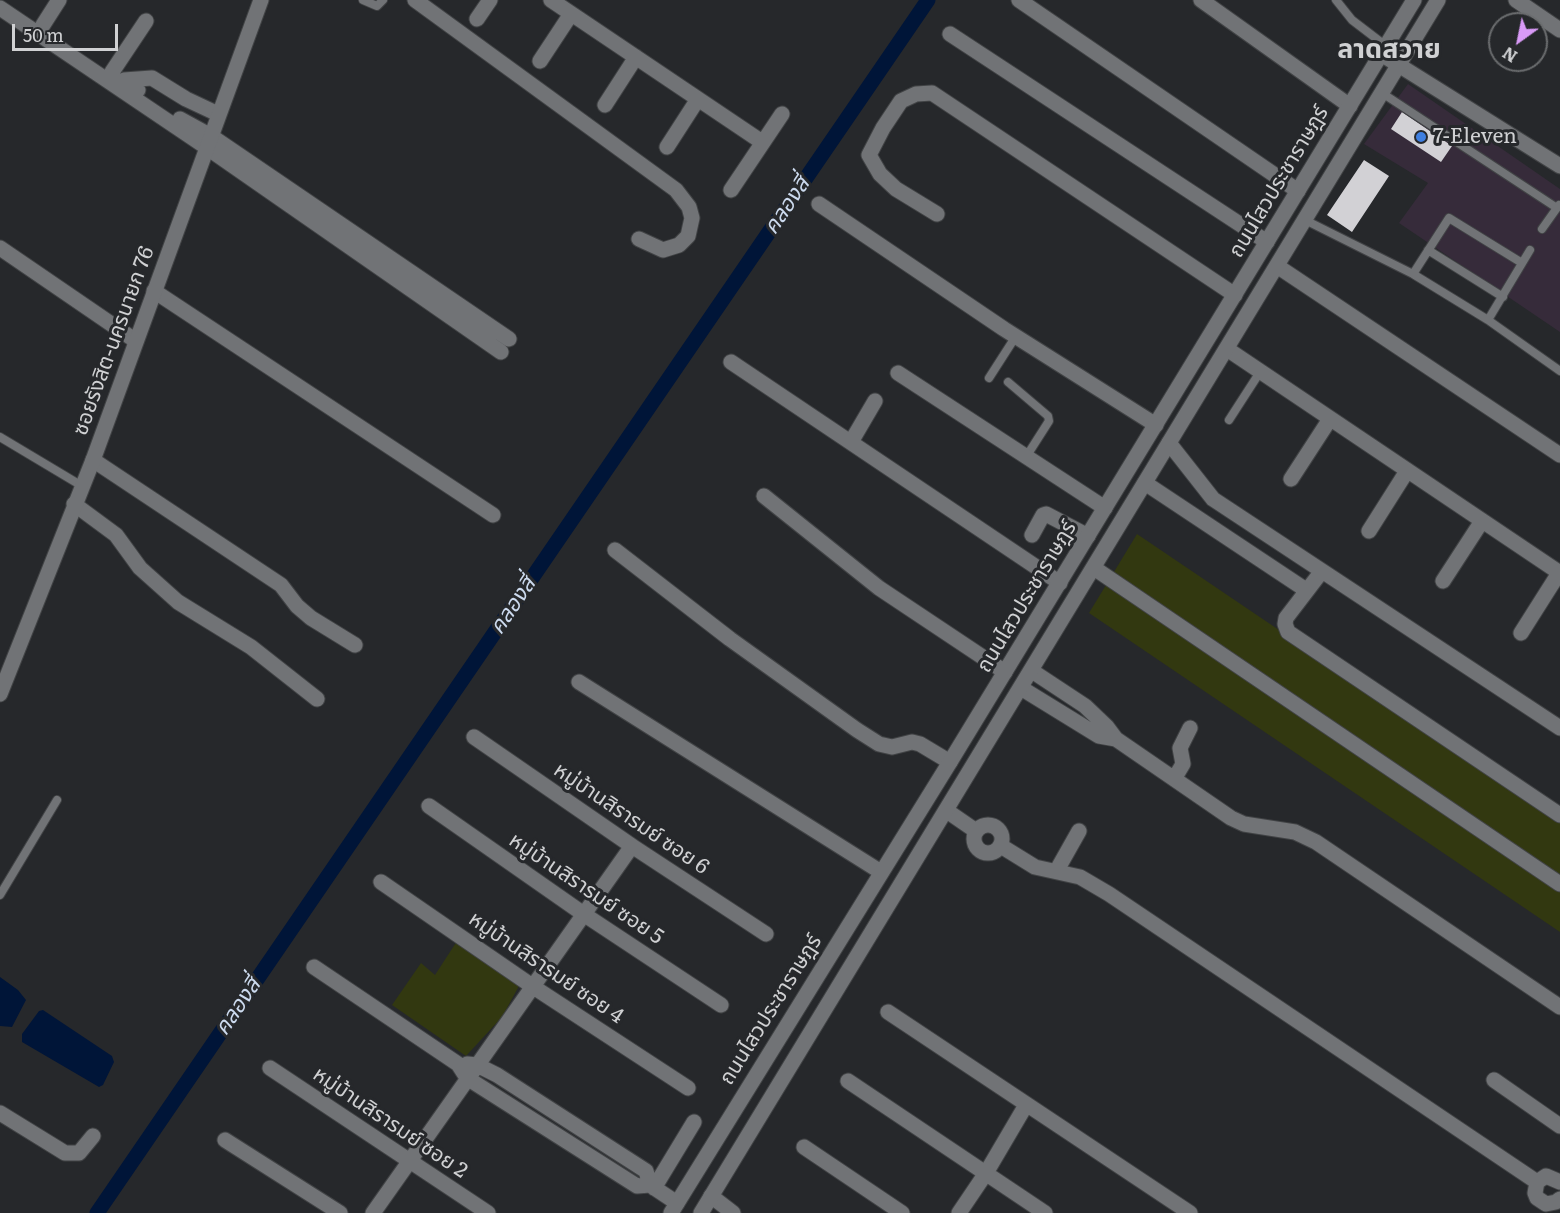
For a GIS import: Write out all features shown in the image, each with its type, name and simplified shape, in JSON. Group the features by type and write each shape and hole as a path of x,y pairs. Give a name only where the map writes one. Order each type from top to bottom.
{"street":[{"path":"6,0 173,115 501,352"},
{"path":"43,25 59,0"},
{"name":"ซอยรังสิต-นครนายก 76","path":"0,694 93,460 261,0"},
{"path":"415,0 676,190 689,207 692,218 688,236 679,245 663,250 639,239"},
{"path":"477,19 490,0"},
{"path":"551,0 762,142"},
{"path":"1019,0 1298,191"},
{"path":"1201,0 1350,106"},
{"name":"ถนนไสวประชาราษฎร์","path":"674,1208 951,762 1414,0"},
{"name":"ถนนไสวประชาราษฎร์","path":"701,1213 1438,0"},
{"path":"1516,0 1560,30"},
{"path":"0,8 509,339"},
{"path":"540,61 571,14"},
{"path":"118,76 146,21"},
{"path":"950,34 1267,242"},
{"path":"1384,50 1398,65 1560,166"},
{"path":"605,105 636,57"},
{"path":"118,76 152,78 186,99 218,114"},
{"path":"937,214 896,189 880,174 869,155 901,101 915,94 932,93 1235,295"},
{"path":"667,147 698,99"},
{"path":"731,190 782,114"},
{"path":"819,204 1016,336 1156,425"},
{"path":"0,248 136,340"},
{"path":"1277,266 1560,455"},
{"path":"154,291 494,515"},
{"path":"1227,349 1560,573 1521,633"},
{"path":"731,362 1060,583"},
{"path":"898,373 1106,508"},
{"path":"851,442 875,401"},
{"path":"1291,479 1330,419"},
{"path":"1169,443 1208,494 1252,526 1560,729"},
{"path":"93,460 281,585 297,606 311,618 355,645"},
{"path":"1369,531 1407,471"},
{"path":"1145,483 1306,590"},
{"path":"764,496 879,588 1005,672"},
{"path":"74,504 116,535 140,568 178,602 251,647 316,699"},
{"path":"1032,535 1043,515 1046,514 1088,536"},
{"path":"1443,581 1482,521"},
{"path":"1238,545 1252,526"},
{"path":"615,550 730,639 879,744 892,747 912,742 920,744 951,762"},
{"path":"1094,568 1560,884"},
{"path":"1322,571 1287,618 1285,624 1288,632 1560,815"},
{"path":"1032,670 1085,706 1107,727 1116,740"},
{"path":"579,682 881,872"},
{"path":"1021,688 1099,736 1116,740 1244,824 1295,832 1316,842 1560,1006"},
{"path":"1174,779 1182,764 1180,748 1190,728"},
{"name":"หมู่บ้านสิรารมย์ ซอย 6","path":"474,737 632,846 766,934"},
{"name":"หมู่บ้านสิรารมย์ ซอย 5","path":"429,806 585,915 721,1005"},
{"path":"947,811 976,831 975,842 981,850 992,852 1000,846 1035,867 1057,870 1080,877 1109,894 1537,1182"},
{"path":"1057,870 1079,831"},
{"path":"374,1213 467,1078 535,988 632,846"},
{"name":"หมู่บ้านสิรารมย์ ซอย 4","path":"381,882 535,988 688,1088"},
{"path":"314,967 458,1064 467,1078 637,1186 652,1187"},
{"path":"888,1012 1190,1213"},
{"path":"771,1050 793,1063"},
{"path":"458,1064 477,1065 646,1171 652,1187 674,1208"},
{"name":"หมู่บ้านสิรารมย์ ซอย 2","path":"270,1068 488,1213"},
{"path":"1494,1080 1560,1126"},
{"path":"848,1081 1045,1213"},
{"path":"529,1118 539,1102"},
{"path":"959,1213 986,1173 1026,1105"},
{"path":"0,1113 65,1154 79,1153 93,1136"},
{"path":"652,1187 694,1122"},
{"path":"583,1152 592,1136"},
{"path":"225,1140 340,1213"},
{"path":"804,1147 902,1213"},
{"path":"1560,1182 1546,1176 1537,1182 1535,1193 1540,1202 1551,1204 1560,1199"},
{"path":"711,1196 733,1213"}],"lane":[{"path":"363,0 377,6 383,0"},
{"path":"1336,0 1352,20 1384,50"},
{"path":"1382,93 1558,206 1542,229"},
{"path":"1413,274 1449,218 1522,263"},
{"path":"1305,220 1413,274 1488,320 1560,371"},
{"path":"1428,250 1503,297"},
{"path":"1488,320 1530,250"},
{"path":"989,378 1016,336"},
{"path":"1229,420 1260,372"},
{"path":"1008,382 1048,416 1049,421 1026,457"},
{"path":"0,437 82,486"},
{"path":"0,895 57,800"}],"shaded area":[{"path":"1408,84 1560,189 1560,332 1399,223 1428,183 1364,144"}],"green space":[{"path":"1137,534 1560,820 1560,932 1089,613"},
{"path":"459,938 519,986 502,1017 466,1056 392,1005 421,963 435,975"}],"water":[{"path":"0,977 18,990 26,1000 12,1027 0,1026"},
{"path":"43,1010 112,1056 114,1062 103,1085 99,1087 22,1042 22,1034 39,1011"}],"building":[{"name":"7-Eleven","path":"1402,112 1452,146 1441,162 1391,129"},
{"path":"1364,160 1389,176 1352,232 1327,215"}],"waterway":[{"name":"คลองสี่","path":"97,1213 928,0"}],"place":[{"name":"7-Eleven","path":"1421,137"}],"district":[{"name":"ลาดสวาย","path":"1389,50"}]}
